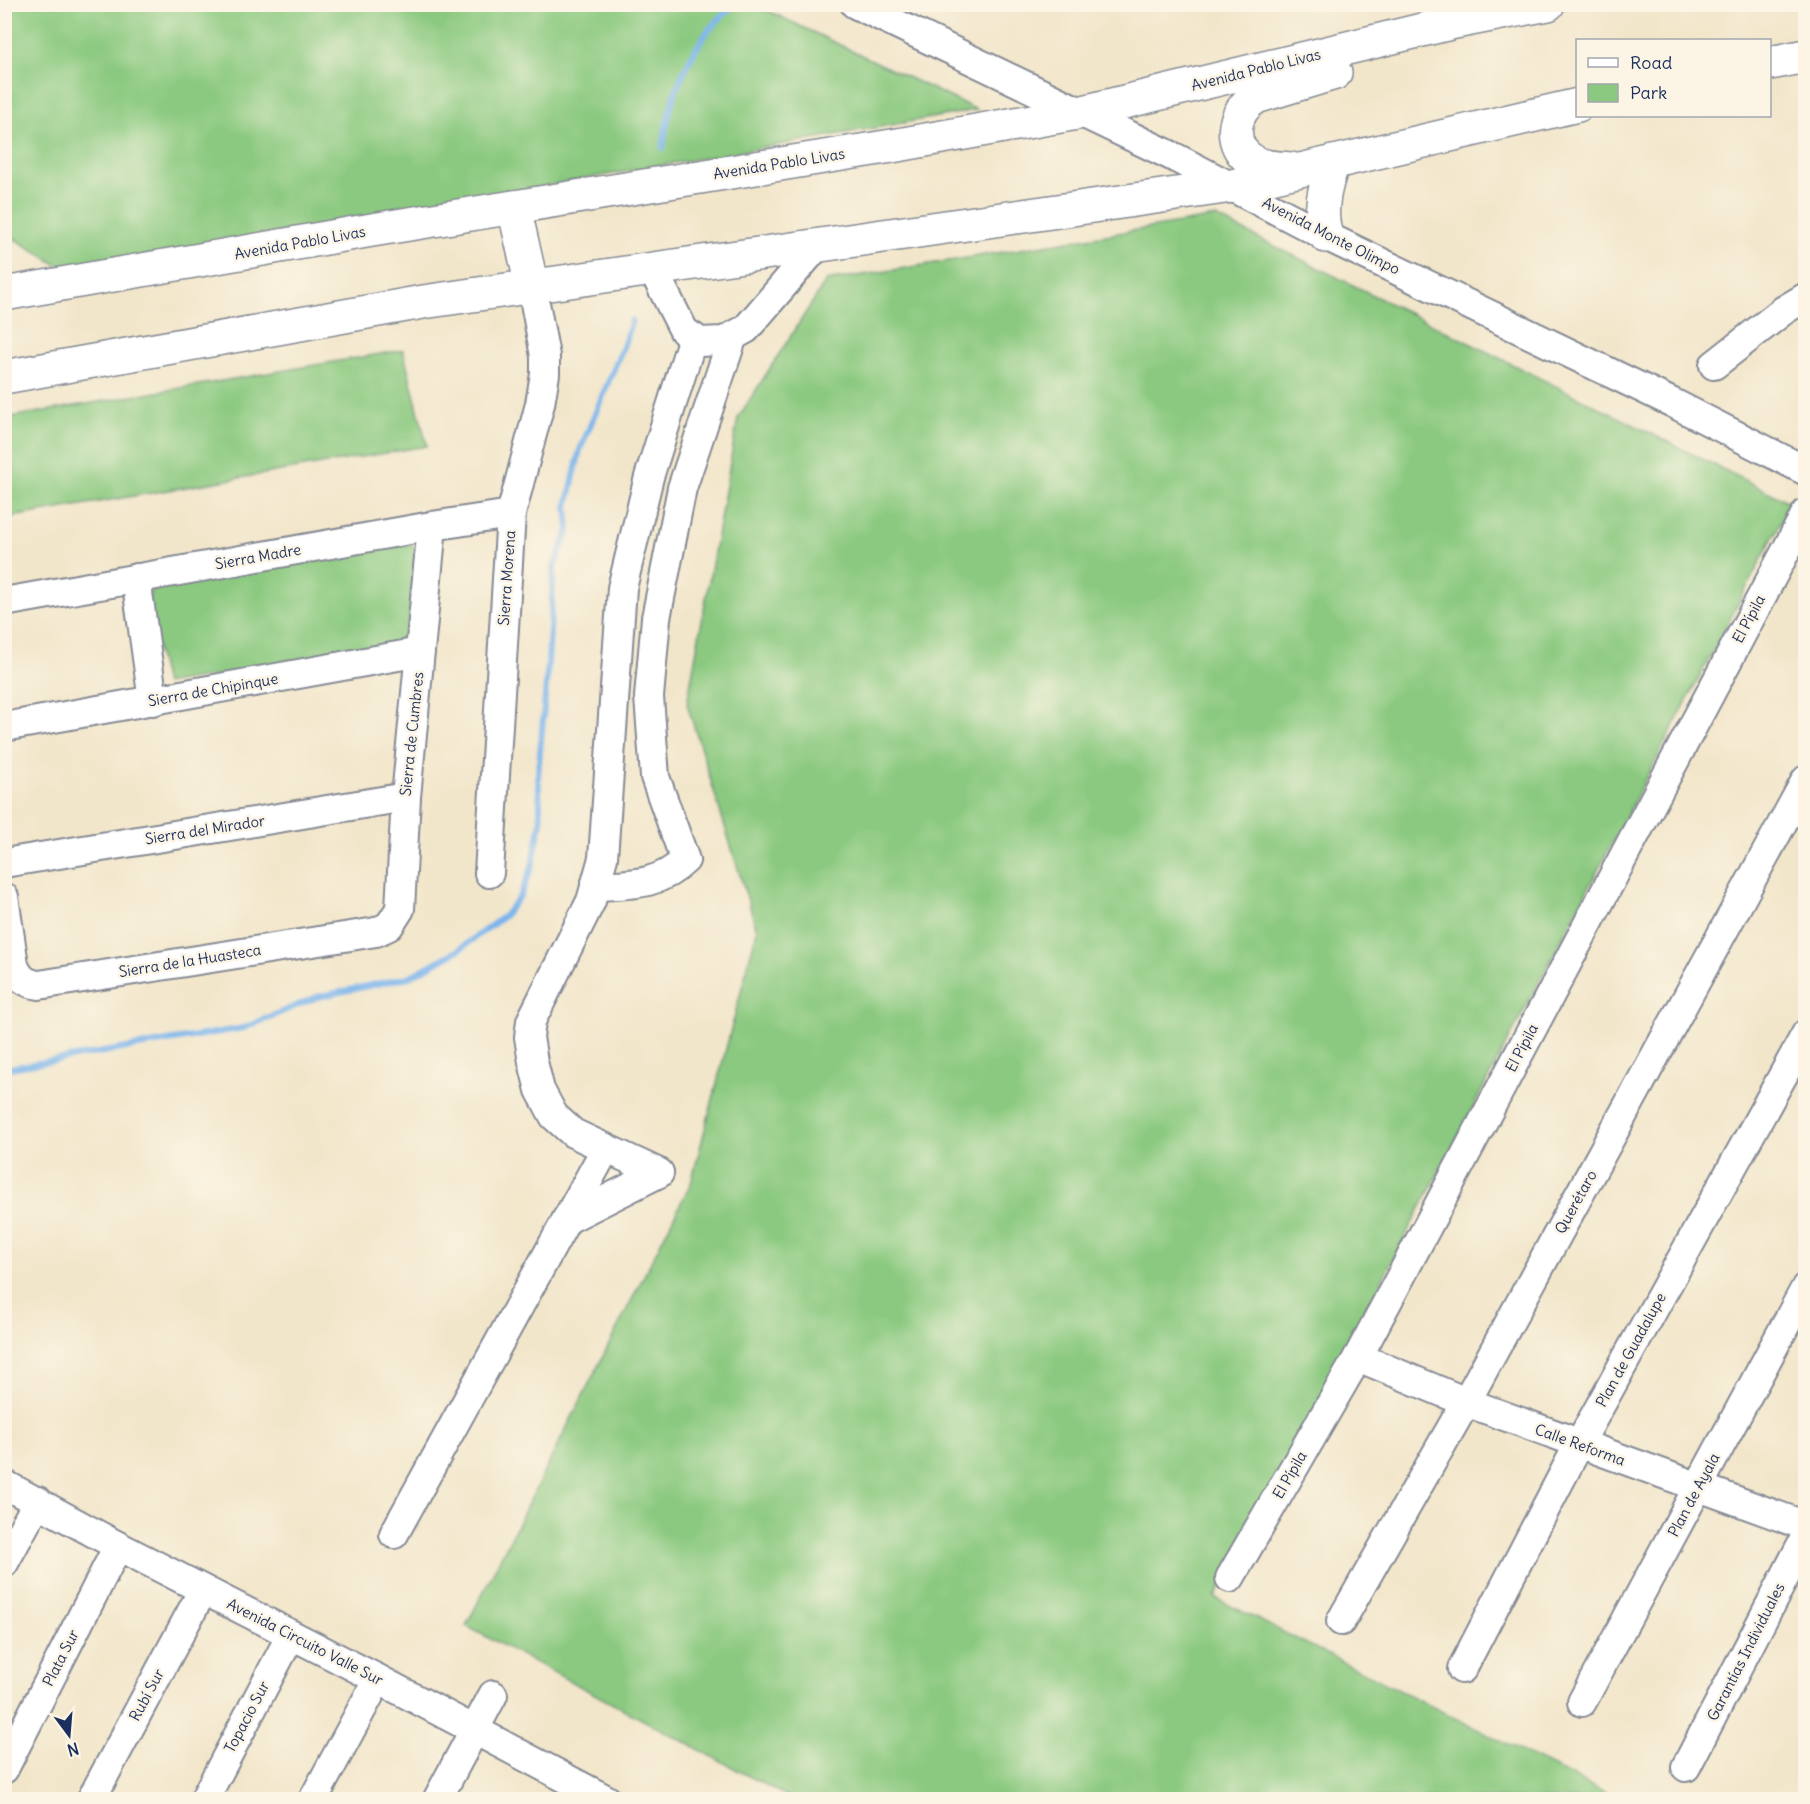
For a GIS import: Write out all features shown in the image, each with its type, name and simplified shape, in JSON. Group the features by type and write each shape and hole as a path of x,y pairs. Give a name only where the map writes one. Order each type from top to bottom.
{"main road":[{"name":"Avenida Pablo Livas","path":"4,294 514,207 881,148 1083,112 1455,22 1548,4"},
{"path":"1298,170 1258,164 1241,151 1236,136 1235,121 1248,102 1268,93 1359,66 1455,22"},
{"path":"1771,63 1806,56"},
{"path":"4,377 423,302 1232,186 1576,105"},
{"path":"1326,236 1322,224 1322,205 1325,186 1333,162"},
{"path":"514,207 532,287"}],"street":[{"name":"Avenida Monte Olimpo","path":"855,4 1083,112 1232,186 1326,236 1673,403 1806,471"},
{"path":"653,270 684,331 699,342 724,341 746,329 817,246"},
{"name":"Sierra Morena","path":"489,873 511,514 540,404 545,374 545,356 532,287"},
{"path":"1714,365 1784,310 1806,297"},
{"path":"595,886 641,883 673,872 685,860 655,777 650,697 656,618 682,488 733,336"},
{"path":"566,1220 659,1173 573,1133 554,1116 540,1090 529,1037 531,1021 591,901 603,858 622,588 650,477 693,337"},
{"name":"El Pípila","path":"1230,1578 1358,1357 1806,513"},
{"name":"Sierra Madre","path":"4,602 511,514"},
{"name":"Sierra de Cumbres","path":"376,932 389,926 400,909 406,797 432,526"},
{"path":"136,578 153,701"},
{"name":"Sierra de Chipinque","path":"4,727 420,652"},
{"name":"Querétaro","path":"1341,1621 1466,1402 1806,780"},
{"name":"Sierra del Mirador","path":"4,863 406,797"},
{"name":"Sierra de la Huasteca","path":"4,897 14,965 18,975 26,983 39,985 376,932"},
{"name":"Plan de Guadalupe","path":"1462,1669 1579,1444 1806,1034"},
{"path":"394,1534 606,1148"},
{"name":"Plan de Ayala","path":"1582,1702 1806,1287"},
{"name":"Calle Reforma","path":"1358,1357 1466,1402 1806,1526"},
{"name":"Avenida Circuito Valle Sur","path":"4,1484 118,1546 475,1729 566,1790 607,1800"},
{"path":"4,1563 38,1501"},
{"name":"Garantías Individuales","path":"1686,1767 1806,1536"},
{"name":"Plata Sur","path":"4,1769 118,1546"},
{"name":"Rubí Sur","path":"91,1800 203,1590"},
{"name":"Topacio Sur","path":"204,1800 291,1635"},
{"path":"314,1800 378,1679"},
{"path":"437,1800 493,1695"}],"green space":[{"path":"4,5 756,5 977,110 66,270 5,233"},
{"path":"1216,217 1791,503 1215,1598 1617,1799 792,1799 466,1626 691,1183 757,930 687,704 738,418 826,281"},
{"path":"403,350 427,446 5,518 5,418"},
{"path":"407,543 416,548 406,645 165,684 146,602 155,582"}],"waterway":[{"path":"663,148 668,117 682,75 708,31 735,4"},
{"path":"4,1069 244,1028 317,997 409,977 457,951 504,916 520,896 532,867 541,822 538,775 554,566 569,530 567,506 580,450 632,320"}]}
